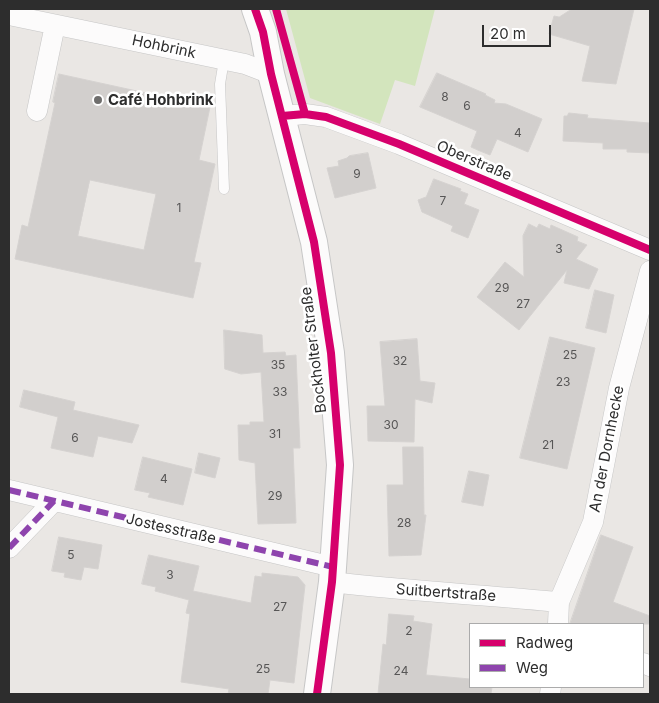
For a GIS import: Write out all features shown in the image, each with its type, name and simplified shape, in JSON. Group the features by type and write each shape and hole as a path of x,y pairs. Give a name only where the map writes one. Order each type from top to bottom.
{"street":[{"name":"Bockholter Straße","path":"255,9 263,32 271,74 314,242 331,353 340,464 333,574 317,694"},
{"name":"Hohbrink","path":"9,16 245,64 271,74"},
{"path":"37,111 55,25"},
{"name":"Oberstraße","path":"282,116 305,114 326,117 399,144 650,250"},
{"name":"An der Dornhecke","path":"558,623 559,602 593,522 619,388 649,284"},
{"name":"Jostesstraße","path":"9,490 333,574"},
{"path":"9,548 54,501"},
{"name":"Suitbertstraße","path":"333,574 372,588 476,594 559,602"}],"lane":[{"path":"224,60 220,84 224,189"}],"green space":[{"path":"286,9 435,9 415,86 395,80 380,124 310,98"}],"building":[{"path":"572,9 634,9 616,84 582,81 590,46 549,34 554,16 559,17"},
{"path":"437,73 486,94 495,100 494,103 506,104 542,119 528,152 497,139 490,155 480,151 471,147 477,131 420,107"},
{"path":"59,74 210,107 199,160 215,164 194,262 201,263 193,298 15,259 22,225 28,227 55,103 53,102","holes":["90,180 156,194 144,250 78,236"]},
{"path":"569,113 588,115 587,118 650,123 650,153 627,152 627,149 603,149 603,143 563,141 564,116 567,116"},
{"path":"368,153 376,188 335,198 327,168 339,166 338,161 349,156"},
{"path":"434,179 461,189 460,191 468,194 464,204 479,210 468,238 451,231 453,226 422,212 418,200 426,197"},
{"path":"529,224 537,228 539,224 550,229 551,225 578,237 577,241 587,245 576,259 598,269 589,289 564,283 567,270 519,330 477,297 505,262 524,277 523,236"},
{"path":"595,290 614,295 606,333 586,328"},
{"path":"224,330 262,335 263,353 285,352 286,356 296,355 300,448 293,448 296,523 258,524 255,463 239,460 238,425 250,425 250,422 264,422 261,372 241,374 225,369"},
{"path":"550,337 595,348 567,469 520,458"},
{"path":"417,339 420,381 435,383 432,403 415,399 414,442 368,441 367,406 385,406 380,342"},
{"path":"24,390 75,402 73,410 139,425 132,443 98,436 93,457 51,448 58,417 20,407"},
{"path":"403,447 423,447 424,515 426,515 421,555 389,556 387,485 403,485"},
{"path":"199,453 220,458 215,478 195,473"},
{"path":"143,457 192,469 183,505 148,497 150,493 135,490"},
{"path":"469,471 489,475 483,506 462,502"},
{"path":"601,535 633,547 613,602 650,616 650,624 570,623"},
{"path":"59,537 102,545 98,569 84,567 81,580 64,577 65,573 52,571"},
{"path":"149,555 199,566 193,591 251,603 255,576 262,577 262,573 298,577 305,585 294,683 270,680 268,694 228,694 229,689 181,682 190,614 186,613 189,600 155,591 156,587 142,584"},
{"path":"389,614 414,616 413,621 432,624 426,675 469,679 469,688 492,688 491,694 378,694 383,644 386,645"}],"marked path":[{"path":"9,490 333,567"},
{"path":"9,548 54,501"}],"cycle path":[{"path":"255,9 263,32 271,74 314,242 331,353 340,465 332,582 317,694"},
{"path":"276,9 305,114"},
{"path":"282,116 305,114 326,117 399,144 650,250"}],"place":[{"name":"Café Hohbrink","path":"98,100"}]}
